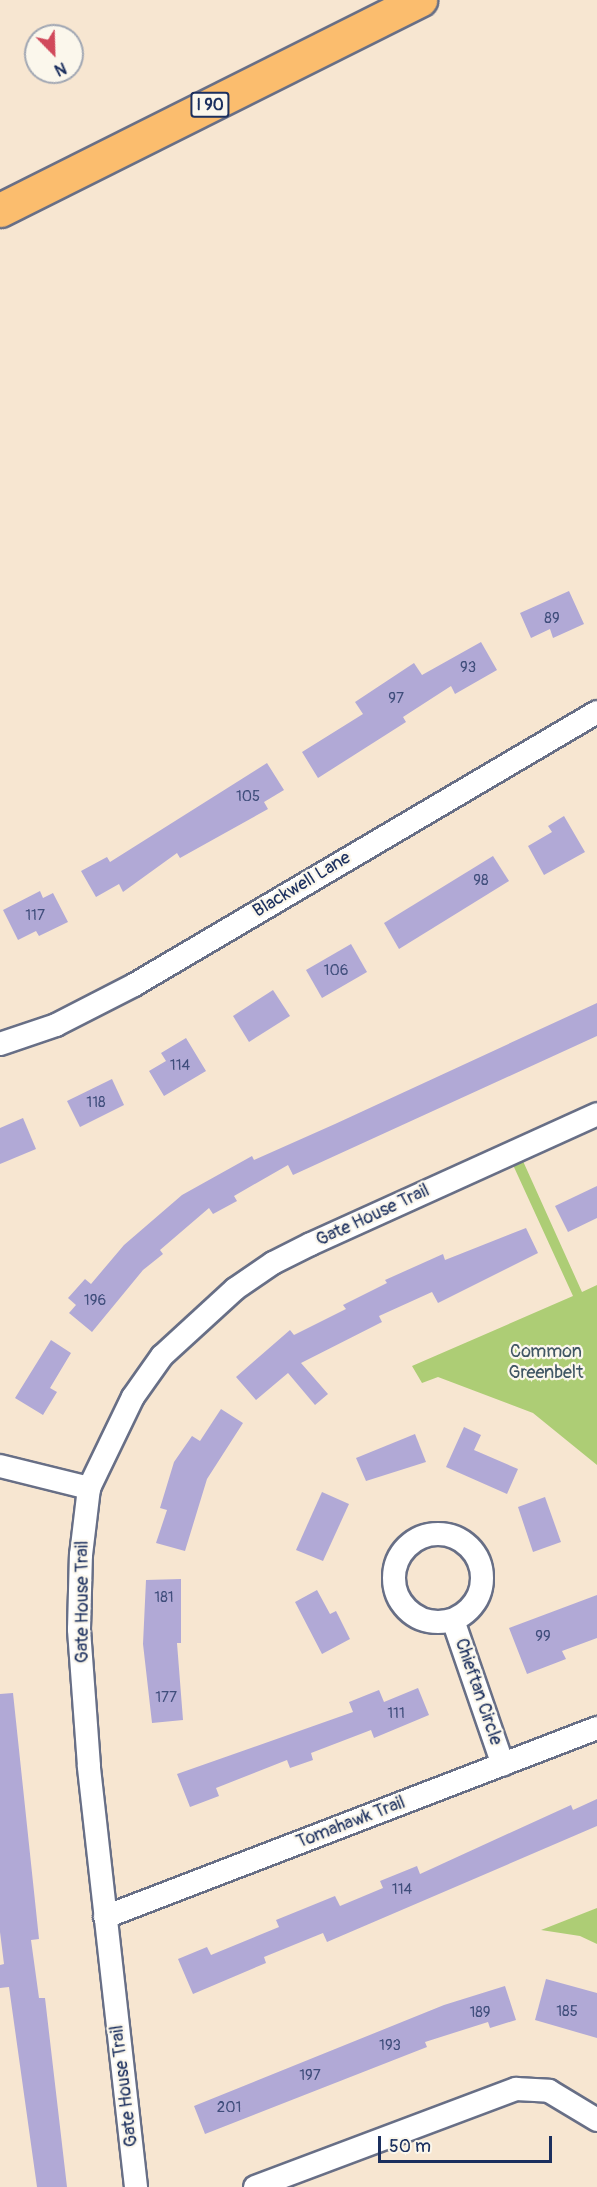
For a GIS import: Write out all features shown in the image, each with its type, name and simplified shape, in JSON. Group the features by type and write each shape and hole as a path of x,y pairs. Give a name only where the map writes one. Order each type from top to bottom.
{"highway":[{"name":"I 90","path":"0,210 420,0"}],"street":[{"name":"Blackwell Lane","path":"0,1044 56,1025 124,991 597,712"},
{"name":"Gate House Trail","path":"136,2187 105,1917 80,1629 81,1555 89,1488 133,1397 162,1356 235,1289 311,1244 597,1114"},
{"path":"0,1466 89,1488"},
{"name":"Chieftan Circle","path":"453,1620 503,1765"},
{"name":"Tomahawk Trail","path":"105,1917 597,1728"},
{"path":"255,2187 516,2089 549,2091 597,2120"}],"green space":[{"name":"Common Greenbelt","path":"518,1150 582,1292 597,1285 597,1465 533,1413 438,1377 422,1383 412,1366 573,1296 508,1154"},
{"path":"597,1908 597,1944 580,1936 541,1930"}],"building":[{"path":"569,591 584,624 553,638 550,629 531,638 520,613"},
{"path":"481,642 497,670 455,694 451,686 403,717 406,722 318,778 302,752 363,714 355,702 414,663 422,675"},
{"path":"267,763 284,790 264,802 268,809 180,858 177,853 123,892 119,884 96,897 81,871 107,857 110,862"},
{"path":"564,816 585,852 544,875 528,846 552,832 548,826"},
{"path":"493,856 509,881 399,949 384,923"},
{"path":"40,891 43,898 53,893 68,922 39,936 36,931 18,940 3,910"},
{"path":"351,944 367,972 322,998 306,970"},
{"path":"273,990 290,1016 249,1042 233,1016"},
{"path":"597,1003 597,1036 293,1175 288,1165 234,1196 237,1201 213,1214 209,1208 160,1250 163,1254 143,1270 92,1332 69,1313 76,1305 68,1298 85,1279 91,1284 124,1245 182,1195 252,1156 254,1160"},
{"path":"186,1038 206,1071 164,1096 149,1071 166,1061 161,1053"},
{"path":"112,1079 124,1105 80,1127 67,1101"},
{"path":"23,1118 36,1149 0,1164 0,1128"},
{"path":"597,1186 597,1218 568,1232 555,1206"},
{"path":"526,1228 538,1253 438,1303 432,1292 379,1316 382,1322 301,1363 328,1394 315,1405 288,1373 256,1400 236,1377 290,1330 294,1335 346,1309 343,1305 387,1283 385,1280 443,1254 445,1260"},
{"path":"51,1340 71,1353 50,1388 57,1392 43,1415 15,1398"},
{"path":"221,1409 243,1423 207,1479 185,1551 156,1543 167,1510 160,1508 174,1462 192,1436 200,1441"},
{"path":"464,1427 481,1435 474,1450 518,1469 507,1494 446,1467"},
{"path":"415,1434 426,1462 366,1481 356,1458"},
{"path":"322,1492 349,1504 323,1561 296,1550"},
{"path":"545,1497 561,1542 533,1552 518,1507"},
{"path":"181,1579 181,1643 177,1643 183,1720 152,1723 143,1644 146,1580"},
{"path":"317,1590 330,1614 336,1611 350,1639 322,1654 295,1602"},
{"path":"597,1595 597,1638 562,1651 566,1659 527,1674 509,1628"},
{"path":"418,1688 429,1715 374,1738 371,1730 311,1753 313,1760 290,1768 287,1760 216,1788 219,1796 190,1807 177,1774 353,1712 349,1702 379,1690 384,1702"},
{"path":"13,1693 39,1939 31,1940 39,1998 45,1998 67,2187 37,2187 9,1987 0,1988 0,1965 4,1964 0,1932 0,1694"},
{"path":"597,1799 597,1826 327,1942 323,1933 264,1957 266,1963 193,1994 178,1959 207,1947 211,1955 279,1927 276,1920 335,1896 340,1906 383,1888 380,1881 417,1866 420,1874 571,1805 573,1810"},
{"path":"546,1979 597,1993 597,2038 535,2020"},
{"path":"505,1986 516,2020 490,2028 488,2022 425,2042 427,2047 205,2134 194,2106 444,2005"}]}
